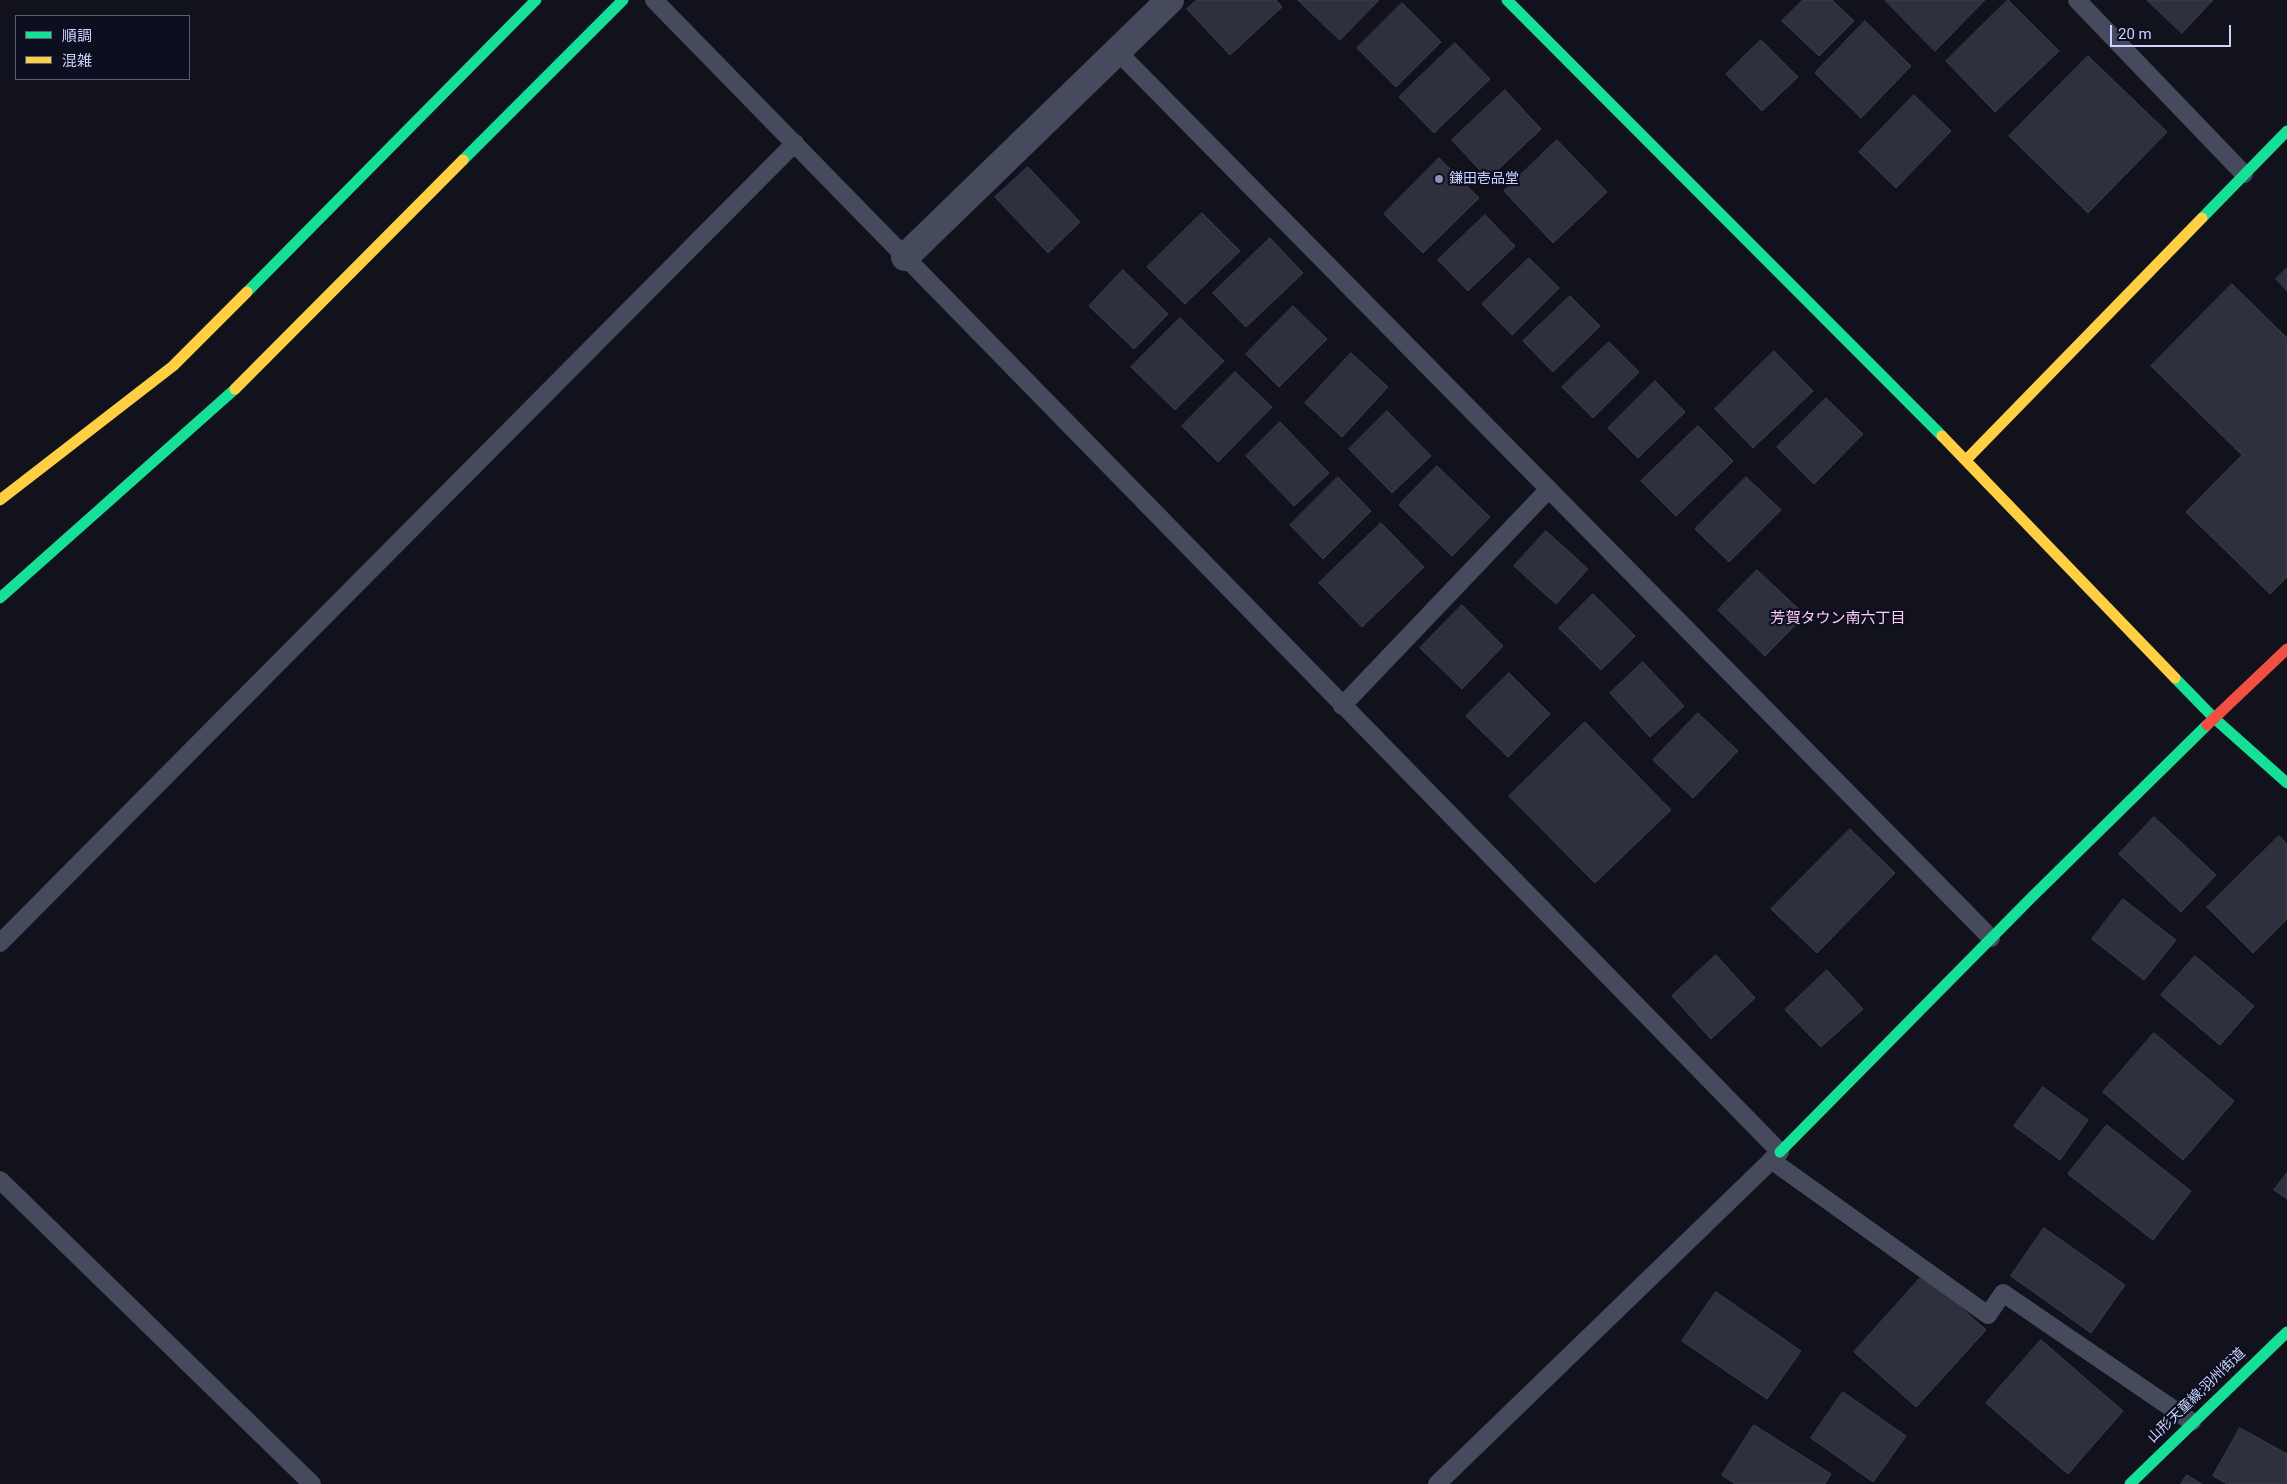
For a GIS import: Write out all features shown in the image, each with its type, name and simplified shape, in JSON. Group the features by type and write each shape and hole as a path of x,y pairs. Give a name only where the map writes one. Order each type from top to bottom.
{"street":[{"path":"0,500 173,366 536,0"},
{"path":"0,598 216,409 623,0"},
{"path":"905,256 1170,0"},
{"path":"1507,0 1966,460 2214,718 2287,783"},
{"path":"1966,460 2287,131"},
{"path":"1776,1156 1991,938 2214,718 2287,649"},
{"name":"山形天童線;羽州街道","path":"2130,1484 2287,1332"}],"lane":[{"path":"654,0 1342,706 1776,1156 1988,1315 2004,1293 2192,1422"},
{"path":"2077,0 2244,174"},
{"path":"1116,51 1991,938"},
{"path":"0,943 795,143"},
{"path":"1342,706 1549,489"},
{"path":"1437,1484 1776,1156"},
{"path":"0,1180 312,1484"}],"building":[{"path":"1197,0 1276,0 1282,7 1230,55 1187,9"},
{"path":"1298,0 1379,0 1340,40"},
{"path":"1803,0 1832,0 1854,21 1819,56 1782,21"},
{"path":"1885,0 1985,0 1935,51"},
{"path":"2008,0 2059,51 1995,112 1946,61"},
{"path":"2147,0 2213,0 2182,33"},
{"path":"1402,3 1441,42 1396,87 1357,48"},
{"path":"1865,21 1911,66 1861,118 1815,73"},
{"path":"1761,40 1798,77 1762,111 1726,74"},
{"path":"1455,43 1490,79 1434,133 1399,97"},
{"path":"2088,56 2167,132 2088,213 2009,136"},
{"path":"1505,90 1541,129 1488,179 1452,140"},
{"path":"1914,95 1951,131 1896,188 1859,152"},
{"path":"1557,140 1607,192 1553,243 1504,191"},
{"path":"1439,158 1479,198 1423,253 1384,214"},
{"path":"1028,167 1080,222 1048,253 995,197"},
{"path":"1202,213 1240,251 1185,304 1147,267"},
{"path":"1485,215 1515,246 1468,291 1438,260"},
{"path":"1270,238 1303,273 1246,327 1213,293"},
{"path":"1529,258 1559,288 1512,335 1482,304"},
{"path":"2287,268 2287,291 2276,279"},
{"path":"1123,270 1168,314 1134,349 1089,306"},
{"path":"2232,284 2287,338 2287,577 2270,594 2186,512 2242,455 2151,366"},
{"path":"1570,296 1600,326 1553,372 1523,341"},
{"path":"1293,306 1327,339 1279,387 1246,354"},
{"path":"1180,318 1224,361 1175,410 1131,367"},
{"path":"1609,342 1639,372 1593,418 1562,387"},
{"path":"1774,351 1813,391 1753,448 1715,409"},
{"path":"1351,353 1388,387 1342,437 1305,403"},
{"path":"1235,372 1272,407 1218,462 1182,426"},
{"path":"1655,381 1685,412 1638,458 1608,428"},
{"path":"1826,398 1863,434 1814,484 1777,447"},
{"path":"1387,411 1431,456 1392,493 1349,449"},
{"path":"1280,422 1329,473 1294,506 1246,456"},
{"path":"1698,426 1733,461 1676,516 1641,481"},
{"path":"1437,466 1490,517 1452,556 1399,505"},
{"path":"1338,477 1371,511 1323,559 1290,525"},
{"path":"1746,477 1781,510 1729,562 1695,529"},
{"path":"1381,523 1424,567 1362,627 1319,583"},
{"path":"1546,531 1588,569 1556,604 1514,566"},
{"path":"1757,570 1805,615 1765,656 1718,610"},
{"path":"1593,594 1635,636 1601,670 1559,628"},
{"path":"1462,605 1503,646 1462,689 1420,648"},
{"path":"1643,662 1684,706 1650,737 1610,693"},
{"path":"1509,673 1550,714 1508,757 1466,716"},
{"path":"1698,713 1738,751 1693,798 1653,760"},
{"path":"1585,722 1671,810 1595,883 1509,796"},
{"path":"2154,817 2216,875 2181,912 2119,854"},
{"path":"1850,829 1895,873 1817,953 1771,909"},
{"path":"2279,836 2287,844 2287,919 2253,953 2207,907"},
{"path":"2123,899 2176,940 2144,980 2092,939"},
{"path":"1716,955 1755,998 1711,1039 1672,996"},
{"path":"2195,956 2254,1006 2220,1045 2161,995"},
{"path":"1827,970 1863,1009 1821,1047 1785,1010"},
{"path":"2154,1033 2234,1101 2183,1160 2103,1092"},
{"path":"2043,1087 2088,1120 2060,1160 2014,1126"},
{"path":"2107,1125 2191,1191 2153,1240 2068,1174"},
{"path":"2287,1173 2287,1199 2274,1190"},
{"path":"2044,1228 2125,1285 2091,1333 2011,1276"},
{"path":"1924,1274 1986,1330 1916,1407 1854,1352"},
{"path":"1716,1292 1801,1351 1767,1399 1682,1341"},
{"path":"2041,1340 2123,1411 2068,1474 1986,1403"},
{"path":"1843,1392 1906,1436 1873,1482 1811,1438"},
{"path":"1754,1425 1831,1474 1825,1484 1735,1484 1722,1475"},
{"path":"2240,1428 2287,1454 2287,1484 2227,1484 2213,1476"},
{"path":"2187,1475 2202,1484 2181,1484"}],"traffic: fast":[{"path":"247,292 536,0"},
{"path":"463,160 623,0"},
{"path":"1507,0 1942,436"},
{"path":"2202,218 2287,131"},
{"path":"0,598 235,389"},
{"path":"2175,678 2214,718 2287,783"},
{"path":"1780,1152 2031,898 2207,725"},
{"path":"2130,1484 2287,1332"}],"traffic: slow":[{"path":"235,389 463,160"},
{"path":"1966,460 2202,218"},
{"path":"0,500 173,366 247,292"},
{"path":"1942,436 2175,678"}],"traffic: jam":[{"path":"2207,725 2287,649"}],"place":[{"name":"鎌田壱品堂","path":"1439,179"}],"district":[{"name":"芳賀タウン南六丁目","path":"1838,619"}]}
